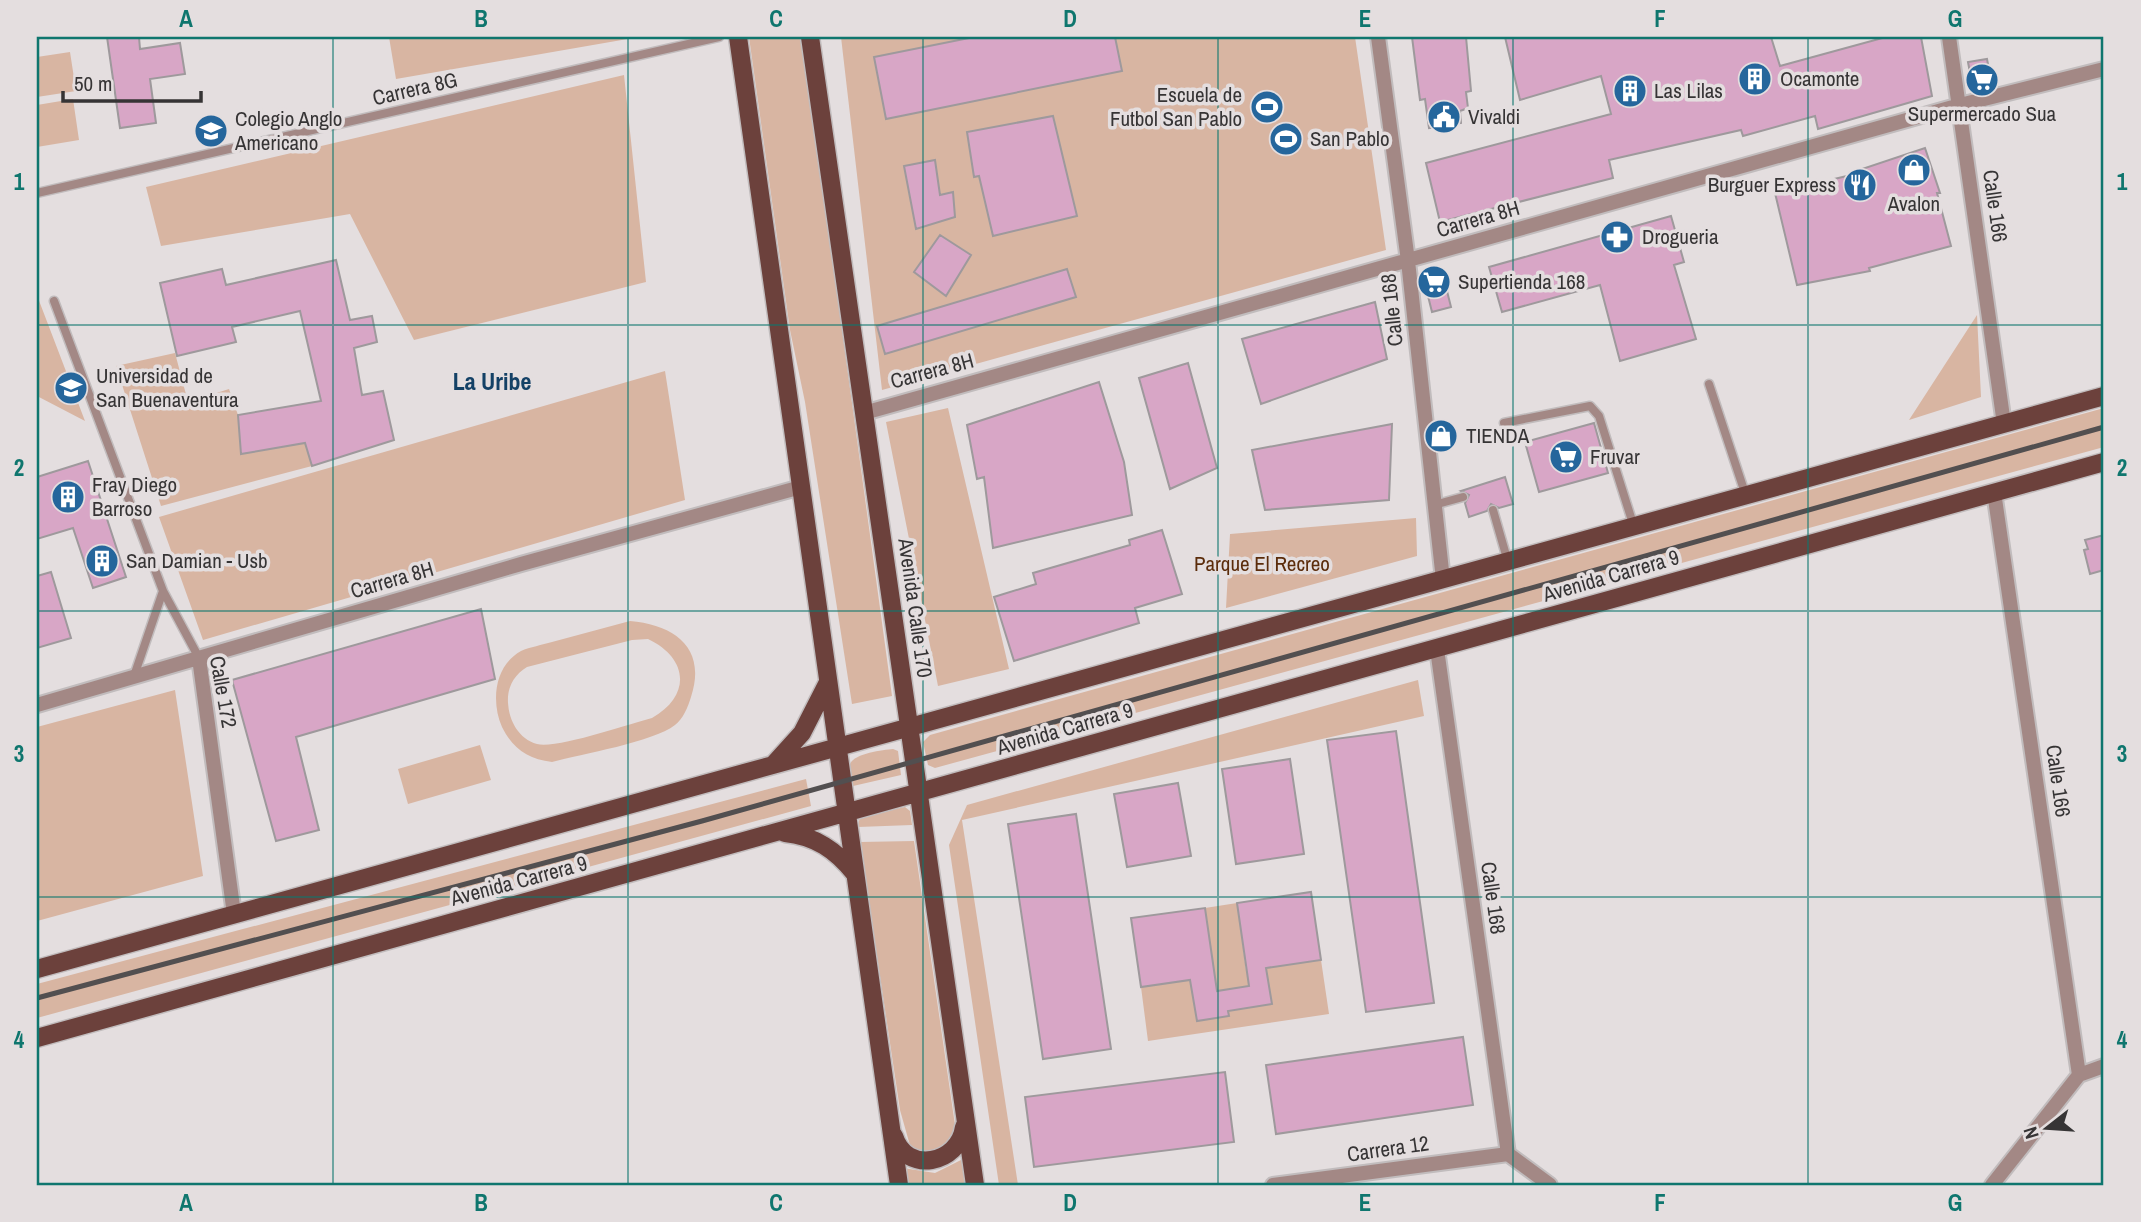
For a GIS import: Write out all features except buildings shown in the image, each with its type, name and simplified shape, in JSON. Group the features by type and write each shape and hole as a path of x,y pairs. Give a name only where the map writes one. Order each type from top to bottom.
{"main road":[{"path":"738,37 899,1185"},
{"name":"Avenida Calle 170","path":"810,37 975,1185"},
{"name":"Avenida Carrera 9","path":"37,969 2104,396"},
{"name":"Avenida Carrera 9","path":"37,1038 2104,461"},
{"path":"771,767 802,733 828,681"},
{"path":"781,832 820,843 844,861 855,874"},
{"path":"890,1118 895,1140 909,1156 929,1162 939,1160 949,1155 962,1139 962,1099"}],"street":[{"name":"Calle 168","path":"1378,37 1408,261 1443,580"},
{"name":"Calle 166","path":"1949,37 2004,424"},
{"name":"Carrera 8H","path":"864,413 1960,105 2104,69"},
{"name":"Carrera 8H","path":"37,705 508,568 800,487"},
{"name":"Calle 166","path":"1994,492 2079,1075"},
{"name":"Calle 168","path":"1437,649 1508,1154"},
{"name":"Calle 172","path":"199,659 234,914"},
{"path":"1992,1185 2079,1075 2104,1066"},
{"path":"1508,1154 1550,1185"},
{"name":"Carrera 12","path":"1273,1185 1508,1154"}],"lane":[{"name":"Carrera 8G","path":"37,193 719,37"},
{"name":"Calle 172","path":"54,301 163,591 199,659"},
{"path":"1709,384 1745,496"},
{"path":"1504,424 1590,406 1599,416 1634,527"},
{"path":"1434,505 1463,497"},
{"path":"1493,510 1508,562"},
{"path":"134,676 163,591"}],"green space":[{"path":"389,37 639,37 396,79"},
{"path":"749,37 802,37 892,696 852,704 805,402 790,330"},
{"path":"841,37 1355,37 1386,250 882,390"},
{"path":"70,52 76,91 37,97 37,57"},
{"path":"624,75 646,282 414,340 350,214 161,246 146,187"},
{"path":"73,99 79,140 37,147 37,105"},
{"path":"37,294 38,298 85,421 37,396"},
{"path":"1977,315 1981,397 1909,420"},
{"path":"175,353 188,402 229,389 238,415 241,454 305,443 312,466 161,506 116,366"},
{"path":"665,371 685,500 203,640 159,517"},
{"path":"948,408 1009,669 938,686 886,422"},
{"path":"2104,408 2104,447 935,768 928,765 923,742 930,735"},
{"name":"Parque El Recreo","path":"1416,518 1417,556 1226,608 1230,534"},
{"path":"630,621 646,623 673,634 691,652 695,665 695,680 688,705 680,720 651,737 552,762 536,758 516,747 502,727 496,696 500,675 512,658 521,651","holes":["648,639 661,647 677,666 679,688 674,699 652,718 576,740 547,745 531,742 520,734 513,723 508,703 510,687 518,674 527,667 632,640"]},
{"path":"1418,680 1424,716 962,820 1018,1185 999,1185 949,845 967,805"},
{"path":"175,690 203,876 37,921 37,727"},
{"path":"480,745 491,780 408,804 398,769"},
{"path":"893,749 898,751 901,775 853,786 849,769 853,760 870,753"},
{"path":"806,779 811,806 37,1018 37,984"},
{"path":"905,807 910,811 912,825 858,827 860,816"},
{"path":"914,841 956,1132 954,1138 933,1154 911,1149 900,1110 860,842"},
{"path":"1237,903 1246,970 1321,960 1329,1014 1148,1041 1141,987 1215,976 1205,908","holes":["1269,987 1272,1004 1240,1009 1227,1005 1228,1016 1197,1021 1193,994 1225,990 1227,999"]},
{"path":"963,1159 967,1185 906,1185 903,1168 935,1173"}],"railway":[{"path":"37,998 702,821 2104,427"}],"place":[{"name":"Ocamonte","path":"1755,79"},
{"name":"Supermercado Sua","path":"1982,80"},
{"name":"Las Lilas","path":"1630,91"},
{"name":"Escuela de Futbol San Pablo","path":"1267,107"},
{"name":"Vivaldi","path":"1444,117"},
{"name":"Colegio Anglo Americano","path":"211,131"},
{"name":"San Pablo","path":"1286,139"},
{"name":"Avalon","path":"1914,170"},
{"name":"Burguer Express","path":"1860,185"},
{"name":"Drogueria","path":"1617,237"},
{"name":"Supertienda 168","path":"1434,282"},
{"name":"Universidad de San Buenaventura","path":"71,388"},
{"name":"TIENDA","path":"1441,436"},
{"name":"Fruvar","path":"1566,457"},
{"name":"Fray Diego Barroso","path":"68,497"},
{"name":"San Damian - Usb","path":"102,561"}],"district":[{"name":"La Uribe","path":"492,382"}]}
